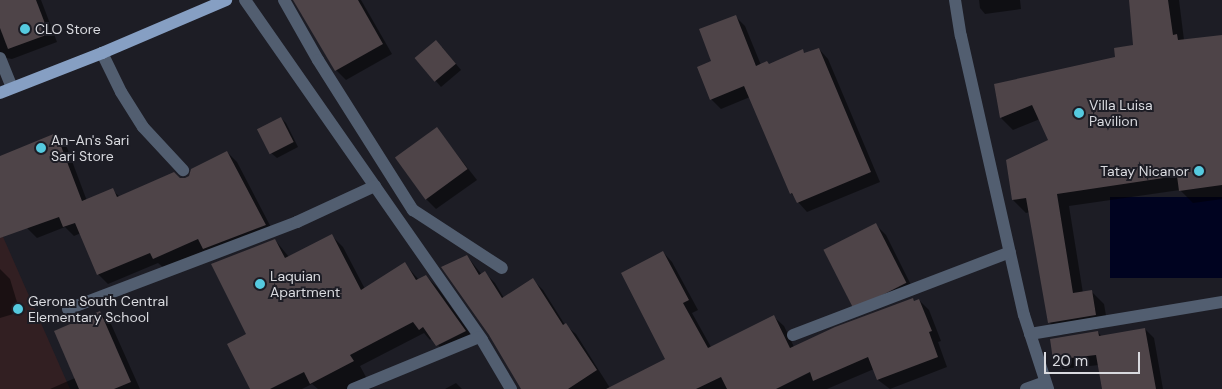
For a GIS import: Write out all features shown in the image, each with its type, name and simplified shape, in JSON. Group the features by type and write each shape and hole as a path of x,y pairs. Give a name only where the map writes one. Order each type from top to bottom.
{"main road":[{"path":"0,93 102,53 226,0"}],"street":[{"path":"245,0 480,336 511,389"},
{"path":"284,0 318,60 414,210 502,268"},
{"path":"955,0 961,36 1010,252 1030,334 1046,385 1026,389"},
{"path":"102,53 121,92 143,127 183,170"},
{"path":"0,58 12,88"},
{"path":"68,309 305,218 375,186"},
{"path":"793,335 1010,252"},
{"path":"1030,334 1222,302"},
{"path":"353,389 480,336"}],"shaded area":[{"name":"Gerona South Central Elementary School","path":"0,230 70,389 0,389"}],"water":[{"path":"1110,197 1222,197 1222,278 1110,278"}],"building":[{"path":"0,0 36,0 49,34 8,49 0,28"},
{"path":"293,0 358,0 383,44 335,71"},
{"path":"1129,0 1168,0 1173,35 1177,34 1178,40 1222,35 1222,185 1179,191 1177,176 1057,194 1073,293 1092,290 1096,315 1048,323 1026,198 1012,200 1006,160 1048,140 1032,105 1000,118 994,84 1115,57 1114,48 1133,45"},
{"path":"736,15 756,66 767,61 769,64 803,49 804,53 819,48 871,172 797,203 792,193 790,194 744,86 710,100 697,67 711,61 699,29"},
{"path":"436,40 456,64 434,82 415,58"},
{"path":"281,117 294,142 270,154 257,129"},
{"path":"437,127 468,169 425,200 395,158"},
{"path":"56,133 82,201 113,188 117,197 174,172 180,178 185,178 189,176 191,169 227,151 266,225 203,249 198,239 153,259 150,253 97,275 75,223 63,227 59,217 0,238 0,156"},
{"path":"876,223 906,283 854,309 823,250"},
{"path":"332,234 361,290 405,262 416,280 426,275 466,331 436,346 423,327 419,330 413,322 350,355 354,361 310,384 304,372 270,389 250,389 227,344 246,334 211,264 275,239 285,258"},
{"path":"663,251 689,300 683,303 708,348 774,315 790,348 835,327 913,298 914,301 919,299 932,331 929,332 938,357 877,380 868,357 813,381 810,372 776,389 727,389 721,377 696,389 606,389 665,359 621,273"},
{"path":"467,255 479,275 485,271 502,298 533,278 563,325 566,323 597,370 568,389 521,389 489,335 441,267"},
{"path":"100,311 131,382 114,389 79,389 54,331"},
{"path":"1145,328 1156,389 1102,389 1096,355 1053,360 1050,339 1098,331 1099,336"}],"place":[{"name":"CLO Store","path":"25,29"},
{"name":"Villa Luisa Pavilion","path":"1079,113"},
{"name":"An-An's Sari Sari Store","path":"41,148"},
{"name":"Tatay Nicanor","path":"1199,171"},
{"name":"Laquian Apartment","path":"260,284"},
{"name":"Gerona South Central Elementary School","path":"18,309"}]}
